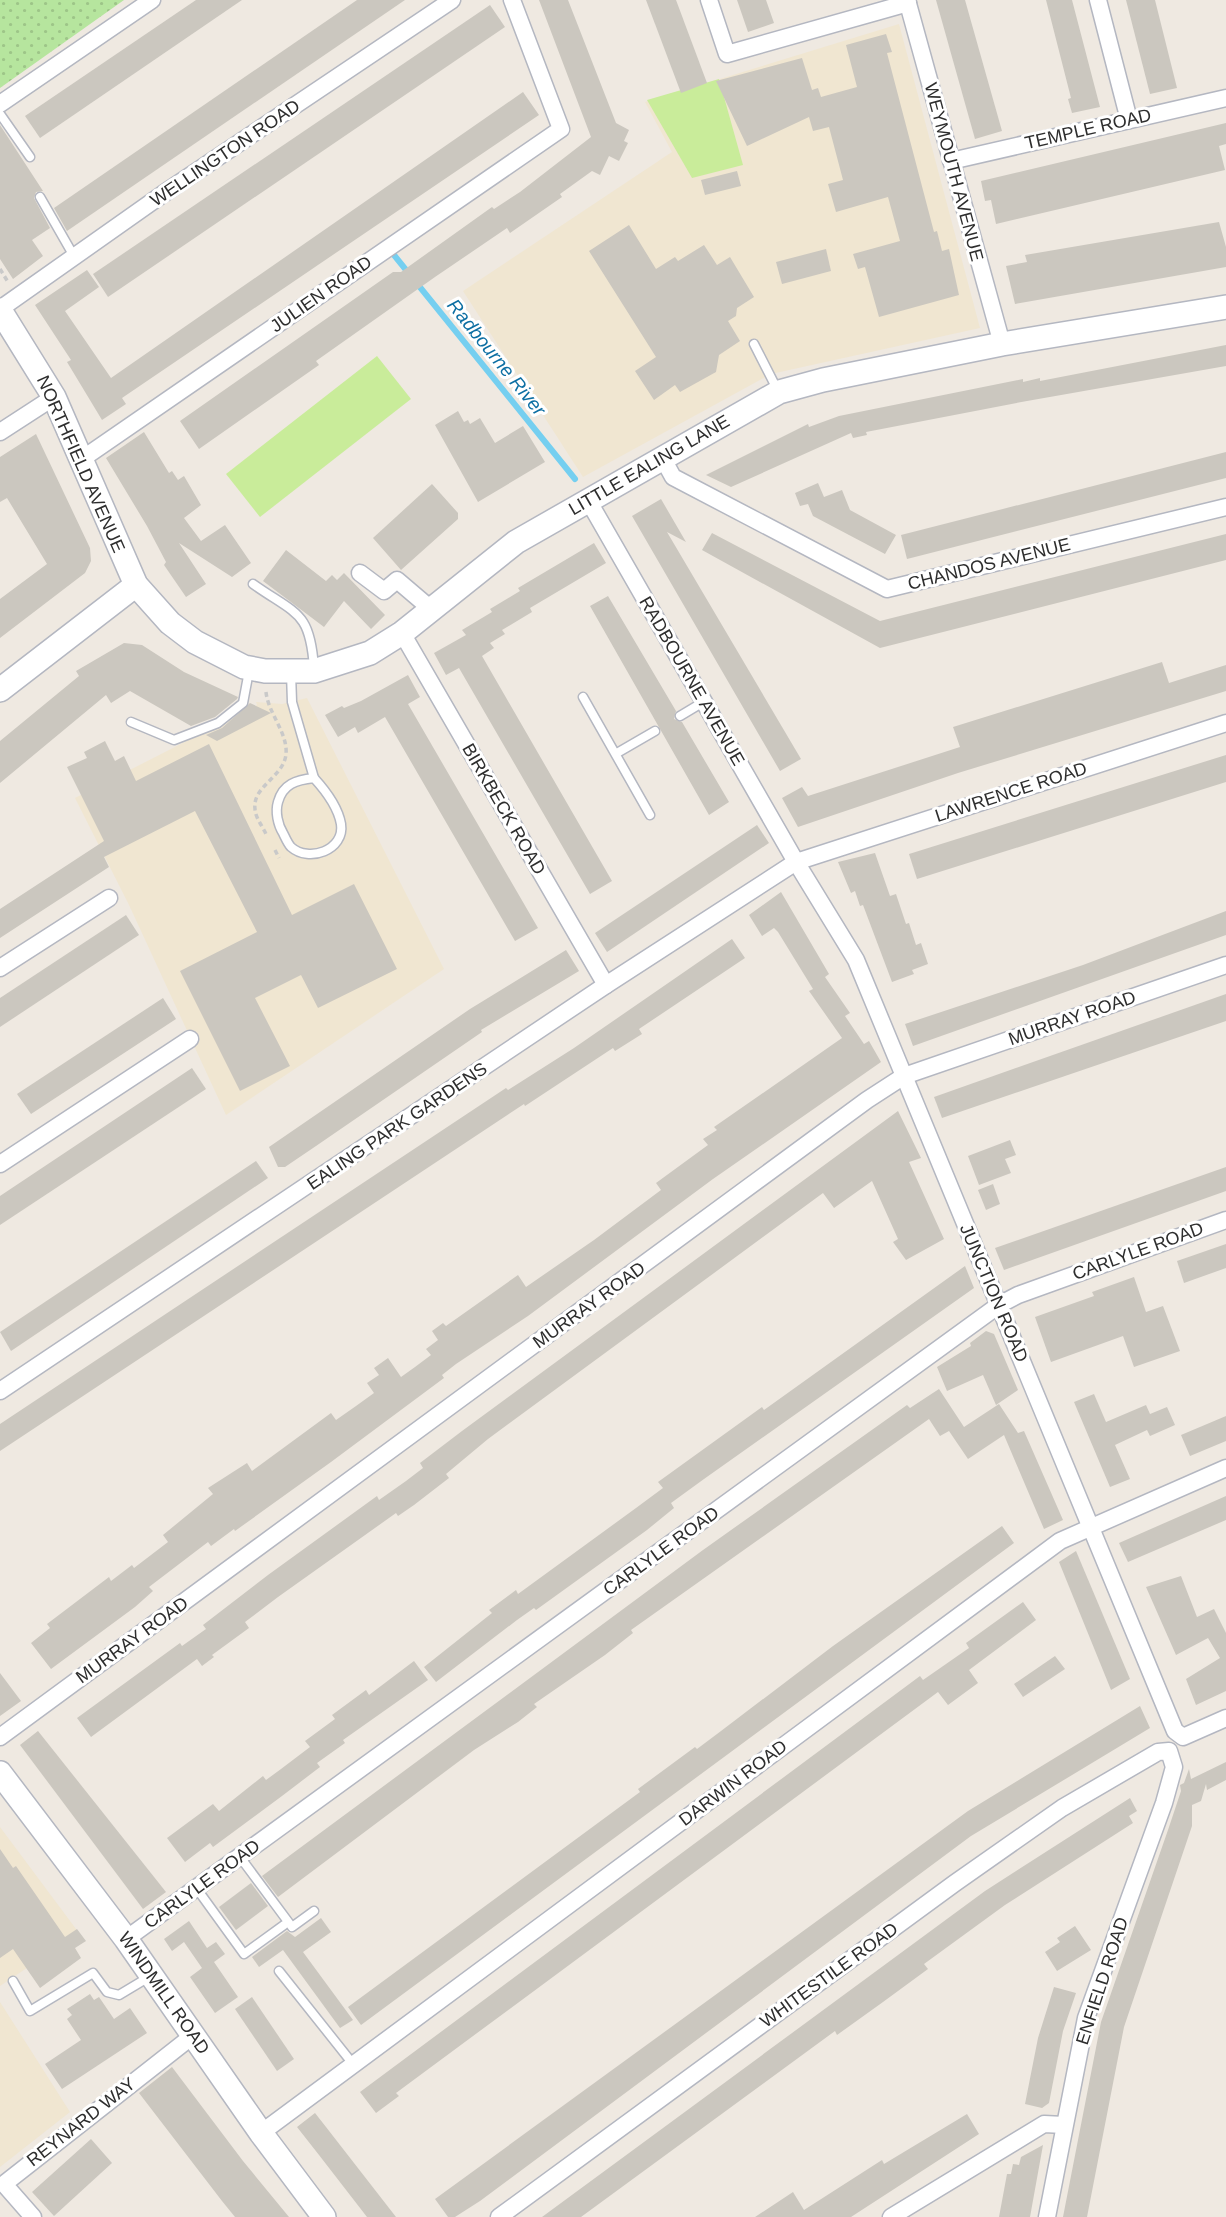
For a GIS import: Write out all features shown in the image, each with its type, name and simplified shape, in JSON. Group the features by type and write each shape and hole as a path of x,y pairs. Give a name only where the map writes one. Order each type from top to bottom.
{"main road":[{"name":"LITTLE EALING LANE","path":"136,585 170,623 195,642 249,668 302,672 351,662 402,632 516,542 779,392 823,380 1002,344 1226,307"},
{"name":"NORTHFIELD AVENUE","path":"0,309 54,397 136,585"},
{"path":"0,690 136,585"},
{"name":"WINDMILL ROAD","path":"0,1773 126,1939 195,2034 261,2133 324,2217"}],"street":[{"path":"0,104 152,0"},
{"name":"WELLINGTON ROAD","path":"0,309 163,194 452,0"},
{"name":"JULIEN ROAD","path":"82,459 561,129 512,0"},
{"path":"709,0 727,54 908,1"},
{"path":"1098,0 1129,120"},
{"name":"WEYMOUTH AVENUE","path":"908,1 1002,344"},
{"name":"TEMPLE ROAD","path":"951,160 1226,98"},
{"path":"0,432 54,397"},
{"name":"CHANDOS AVENUE","path":"662,457 673,477 887,589 1226,507"},
{"name":"RADBOURNE AVENUE","path":"587,500 796,862"},
{"path":"360,573 384,591 397,580 432,609"},
{"name":"BIRKBECK ROAD","path":"402,632 606,985"},
{"name":"LAWRENCE ROAD","path":"796,862 1226,723"},
{"name":"EALING PARK GARDENS","path":"0,1391 606,985 796,862"},
{"name":"JUNCTION ROAD","path":"796,862 856,960 1175,1731 1183,1737 1191,1736 1226,1718"},
{"path":"0,968 109,898"},
{"name":"MURRAY ROAD","path":"0,1737 856,1108 904,1076 1226,965"},
{"path":"0,1164 190,1039"},
{"name":"CARLYLE ROAD","path":"126,1939 999,1305 1017,1295 1226,1220"},
{"name":"DARWIN ROAD","path":"261,2133 1060,1541 1226,1468"},
{"name":"ENFIELD ROAD","path":"1047,2217 1086,2018 1172,1777 1174,1767 1169,1751"},
{"name":"WHITESTILE ROAD","path":"499,2217 955,1883 1062,1808 1158,1752 1169,1751"},
{"name":"REYNARD WAY","path":"33,2217 4,2184 195,2034"},
{"path":"891,2217 1045,2124 1064,2125"}],"lane":[{"path":"0,114 30,157"},
{"path":"40,197 75,258"},
{"path":"754,344 779,392"},
{"path":"253,584 305,621 311,636 292,702 314,778 331,801 341,825 339,839 330,849 310,855 291,847 280,828 276,807 281,791 297,780 314,778"},
{"path":"131,722 174,740 218,723 243,703 249,668"},
{"path":"583,697 617,752 650,815"},
{"path":"680,716 705,701"},
{"path":"617,752 655,731"},
{"path":"240,1857 292,1927 314,1911"},
{"path":"197,1889 244,1954 284,1925"},
{"path":"279,1971 353,2064"},
{"path":"13,1981 30,2011 93,1973 107,1992 119,1995 152,1975"}],"path":[{"path":"266,692 267,703 284,742 286,754 274,778 258,793 254,810 267,835"},
{"path":"273,847 279,858"}],"shaded area":[{"path":"899,24 980,328 771,374 583,477 463,291 672,152 645,102"},
{"path":"307,698 444,969 226,1115 129,905 75,798 257,705 256,702 282,704"},
{"path":"0,1827 79,1933 0,1986"},
{"path":"0,2002 70,2112 0,2167"}],"green space":[{"path":"0,0 124,0 0,88"},
{"path":"719,79 743,165 692,178 647,100"},
{"path":"377,356 411,399 260,517 226,474"}],"building":[{"path":"196,0 242,0 40,138 25,116"},
{"path":"357,0 405,0 67,231 54,208"},
{"path":"539,0 568,0 616,123 629,130 624,141 628,143 619,161 609,156 600,175 592,171 560,194 562,197 510,233 507,228 435,277 316,361 319,365 199,449 180,421 393,272 401,272 492,207 494,209 520,192 591,137"},
{"path":"646,0 676,0 707,83 681,93"},
{"path":"737,0 766,0 774,23 748,32"},
{"path":"936,0 965,0 1002,131 975,139"},
{"path":"1046,0 1072,0 1100,107 1072,113 1068,99 1071,98"},
{"path":"1126,0 1155,0 1177,88 1150,94"},
{"path":"490,5 505,27 108,297 93,274"},
{"path":"886,34 892,52 887,53 934,232 937,231 942,251 949,249 959,295 879,317 865,267 858,269 853,254 900,241 888,197 836,212 828,184 843,180 829,127 813,131 809,117 747,146 716,81 802,58 812,90 818,88 821,97 857,87 846,45"},
{"path":"523,92 539,115 122,398 126,404 102,420 67,362 71,360 35,305 87,270 99,287 65,311 111,378"},
{"path":"1226,123 1226,144 1219,146 1225,170 996,224 991,200 985,201 981,181"},
{"path":"0,125 43,191 36,192 34,198 50,228 32,240 43,256 13,279 0,259"},
{"path":"737,171 741,186 705,195 701,180"},
{"path":"1219,222 1226,247 1226,267 1015,304 1006,266 1027,262 1025,255"},
{"path":"629,225 656,269 675,257 678,261 704,245 717,265 730,257 754,297 737,308 736,316 728,321 740,341 719,355 716,372 680,392 675,385 654,400 635,371 656,357 589,251"},
{"path":"826,249 831,271 782,284 776,262"},
{"path":"1226,345 1226,366 866,432 867,435 853,438 851,433 731,487 706,475 808,424 809,427 839,416 1023,379 1023,382 1040,378 1040,381"},
{"path":"458,411 464,422 468,420 470,424 480,418 495,443 523,426 545,462 478,502 435,425"},
{"path":"144,432 169,473 172,471 178,480 184,476 201,505 184,518 201,541 225,525 251,563 232,577 179,543 206,584 186,597 164,565 166,562 147,526 106,458"},
{"path":"36,434 90,548 91,561 85,573 0,638 0,599 47,564 7,498 0,502 0,457"},
{"path":"1226,452 1226,478 907,559 901,535"},
{"path":"818,483 824,497 842,490 850,510 896,535 885,554 813,516 808,504 800,506 795,493"},
{"path":"432,484 458,513 458,519 401,570 373,538"},
{"path":"661,499 686,542 667,532 801,759 780,771 632,516"},
{"path":"712,533 880,621 1226,534 1226,560 880,648 702,550"},
{"path":"594,543 606,563 530,608 532,612 502,630 505,634 490,643 494,648 482,656 612,881 590,894 459,668 446,675 434,653 466,635 462,630 520,591 518,588"},
{"path":"286,550 326,581 332,575 337,580 344,573 385,615 371,629 344,601 324,627 263,581"},
{"path":"608,596 676,711 674,719 682,722 729,802 709,815 590,606"},
{"path":"124,643 142,645 184,672 238,697 215,717 191,726 130,691 111,703 106,695 0,783 0,741 79,676 76,671"},
{"path":"1162,662 1169,683 1226,665 1226,691 958,773 798,827 782,798 802,787 808,796 960,747 953,727"},
{"path":"408,675 420,697 408,704 538,928 515,941 385,717 358,733 355,727 338,737 325,715 342,706 344,708 361,701"},
{"path":"250,703 271,713 217,741 206,735 222,728"},
{"path":"105,741 115,761 124,756 136,781 209,744 292,915 354,884 397,969 318,1008 301,975 255,998 290,1066 240,1091 180,971 257,932 195,811 104,857 109,867 0,938 0,909 104,841 67,767 87,758 84,752"},
{"path":"1226,755 1226,782 917,879 909,854"},
{"path":"757,825 769,843 607,952 595,933"},
{"path":"875,853 890,896 896,894 906,924 909,923 916,945 921,943 928,964 912,970 914,974 892,982 863,905 860,906 855,891 851,893 838,862"},
{"path":"781,892 829,974 825,977 850,1013 845,1016 864,1044 869,1041 881,1062 713,1179 528,1316 456,1364 442,1375 444,1378 235,1531 234,1529 211,1546 208,1542 149,1587 153,1591 135,1607 51,1669 31,1643 50,1628 47,1624 109,1577 111,1581 132,1565 134,1568 168,1542 163,1535 213,1494 208,1488 247,1463 252,1471 331,1413 336,1420 374,1393 367,1383 379,1375 374,1368 388,1358 401,1377 431,1355 426,1349 438,1340 432,1331 443,1323 446,1326 518,1275 526,1287 594,1240 661,1190 656,1183 708,1145 703,1139 717,1130 714,1127 842,1038 809,991 813,989 778,932 774,928 762,936 749,915"},
{"path":"1226,911 1226,935 913,1046 905,1024 1083,965"},
{"path":"126,915 139,935 0,1027 0,998"},
{"path":"732,939 745,958 639,1029 642,1034 615,1051 613,1048 525,1106 524,1104 0,1451 0,1424 506,1088 508,1090 574,1048"},
{"path":"566,950 579,971 481,1030 482,1032 285,1167 278,1167 269,1147 470,1009"},
{"path":"1226,994 1226,1021 942,1118 934,1097"},
{"path":"163,998 176,1019 31,1114 17,1094"},
{"path":"192,1068 206,1089 0,1225 0,1196"},
{"path":"898,1111 921,1158 909,1162 944,1239 906,1260 893,1242 898,1239 872,1181 834,1208 823,1193 488,1439 446,1474 449,1478 414,1505 398,1516 396,1513 245,1622 249,1628 212,1655 214,1657 202,1666 197,1659 91,1737 77,1718 180,1643 182,1646 206,1629 203,1625 268,1575 377,1496 379,1500 406,1481 423,1468 420,1463 462,1431"},
{"path":"1010,1140 1016,1155 1005,1159 1011,1173 979,1185 968,1156"},
{"path":"256,1161 268,1178 11,1351 0,1332"},
{"path":"1226,1167 1226,1191 1004,1270 995,1248"},
{"path":"993,1184 1000,1204 986,1210 978,1190"},
{"path":"1226,1244 1226,1268 1184,1283 1177,1261"},
{"path":"965,1266 974,1288 671,1503 674,1508 647,1530 536,1610 534,1608 517,1620 436,1682 424,1667 492,1613 489,1610 516,1590 518,1594 663,1488 658,1482 762,1407 764,1410"},
{"path":"1134,1277 1146,1312 1163,1306 1180,1351 1134,1367 1123,1336 1051,1362 1035,1317 1094,1296 1092,1292"},
{"path":"986,1331 994,1334 1018,1390 996,1405 983,1375 947,1391 937,1367 971,1346 970,1343"},
{"path":"939,1389 964,1427 999,1404 1018,1433 1024,1431 1063,1520 1044,1529 1004,1435 968,1459 949,1431 940,1436 929,1419 631,1630 633,1633 605,1655 534,1704 537,1707 518,1722 474,1750 278,1897 262,1876 703,1550 907,1405 910,1408"},
{"path":"1094,1394 1106,1422 1146,1405 1150,1414 1167,1407 1175,1425 1150,1436 1147,1430 1115,1445 1130,1479 1110,1487 1074,1402"},
{"path":"1226,1416 1226,1441 1190,1456 1181,1435"},
{"path":"1226,1496 1226,1520 1128,1562 1119,1543"},
{"path":"1002,1526 1014,1543 361,2025 348,2007 640,1792 638,1789 695,1747 697,1749 833,1646"},
{"path":"1076,1551 1130,1679 1111,1690 1059,1562"},
{"path":"1181,1576 1197,1617 1214,1609 1226,1633 1226,1691 1196,1705 1186,1679 1220,1658 1208,1638 1176,1655 1146,1587"},
{"path":"1023,1602 1036,1620 969,1670 978,1683 948,1705 938,1692 396,2093 399,2096 376,2113 360,2092 920,1676 923,1680 969,1648 966,1643"},
{"path":"1055,1656 1065,1669 1023,1697 1014,1684"},
{"path":"414,1661 428,1680 343,1740 345,1743 317,1763 320,1767 282,1796 213,1847 210,1843 185,1862 167,1838 213,1804 219,1811 263,1776 266,1780 310,1747 305,1741 335,1719 332,1715 366,1690 369,1695"},
{"path":"0,1673 21,1701 0,1716"},
{"path":"1140,1706 1150,1728 971,1836 480,2201 455,2217 448,2217 435,2199 968,1811"},
{"path":"38,1731 166,1892 143,1909 20,1745"},
{"path":"1226,1762 1226,1780 1207,1790 1206,1784 1201,1801 1192,1805 1192,1826 1124,2027 1087,2217 1063,2217 1101,2022 1181,1791 1180,1785 1184,1783 1189,1769 1191,1779"},
{"path":"1130,1798 1137,1811 1129,1816 1133,1823 1005,1905 924,1964 928,1969 837,2035 835,2031 581,2217 542,2217 985,1891"},
{"path":"0,1849 13,1868 16,1866 65,1937 77,1929 86,1941 75,1948 81,1958 40,1988 13,1949 0,1958"},
{"path":"251,1883 268,1906 236,1930 219,1907"},
{"path":"321,1918 331,1932 303,1952 353,2020 340,2028 283,1950 259,1967 252,1957 287,1931 295,1937"},
{"path":"189,1921 207,1948 216,1942 225,1954 214,1962 238,1997 215,2013 190,1977 202,1968 184,1942 172,1951 164,1939"},
{"path":"1075,1926 1091,1950 1057,1971 1045,1952 1060,1942 1057,1938"},
{"path":"1054,1987 1076,1993 1063,2031 1049,2103 1042,2108 1025,2104 1038,2038"},
{"path":"90,1994 94,2000 99,1997 114,2019 130,2008 147,2033 62,2089 45,2064 81,2040 67,2019 72,2015 67,2009"},
{"path":"252,1997 294,2059 277,2071 235,2009"},
{"path":"172,2067 289,2217 235,2217 222,2201 139,2093"},
{"path":"315,2113 396,2217 367,2217 297,2127"},
{"path":"967,2114 979,2134 851,2217 755,2217 793,2192 804,2210 882,2160 884,2164"},
{"path":"91,2139 112,2163 54,2216 32,2192"},
{"path":"1043,2145 1030,2217 999,2217 1007,2174 1011,2174 1013,2164 1019,2165 1021,2157"}],"waterway":[{"name":"Radbourne River","path":"394,255 575,479"}]}
